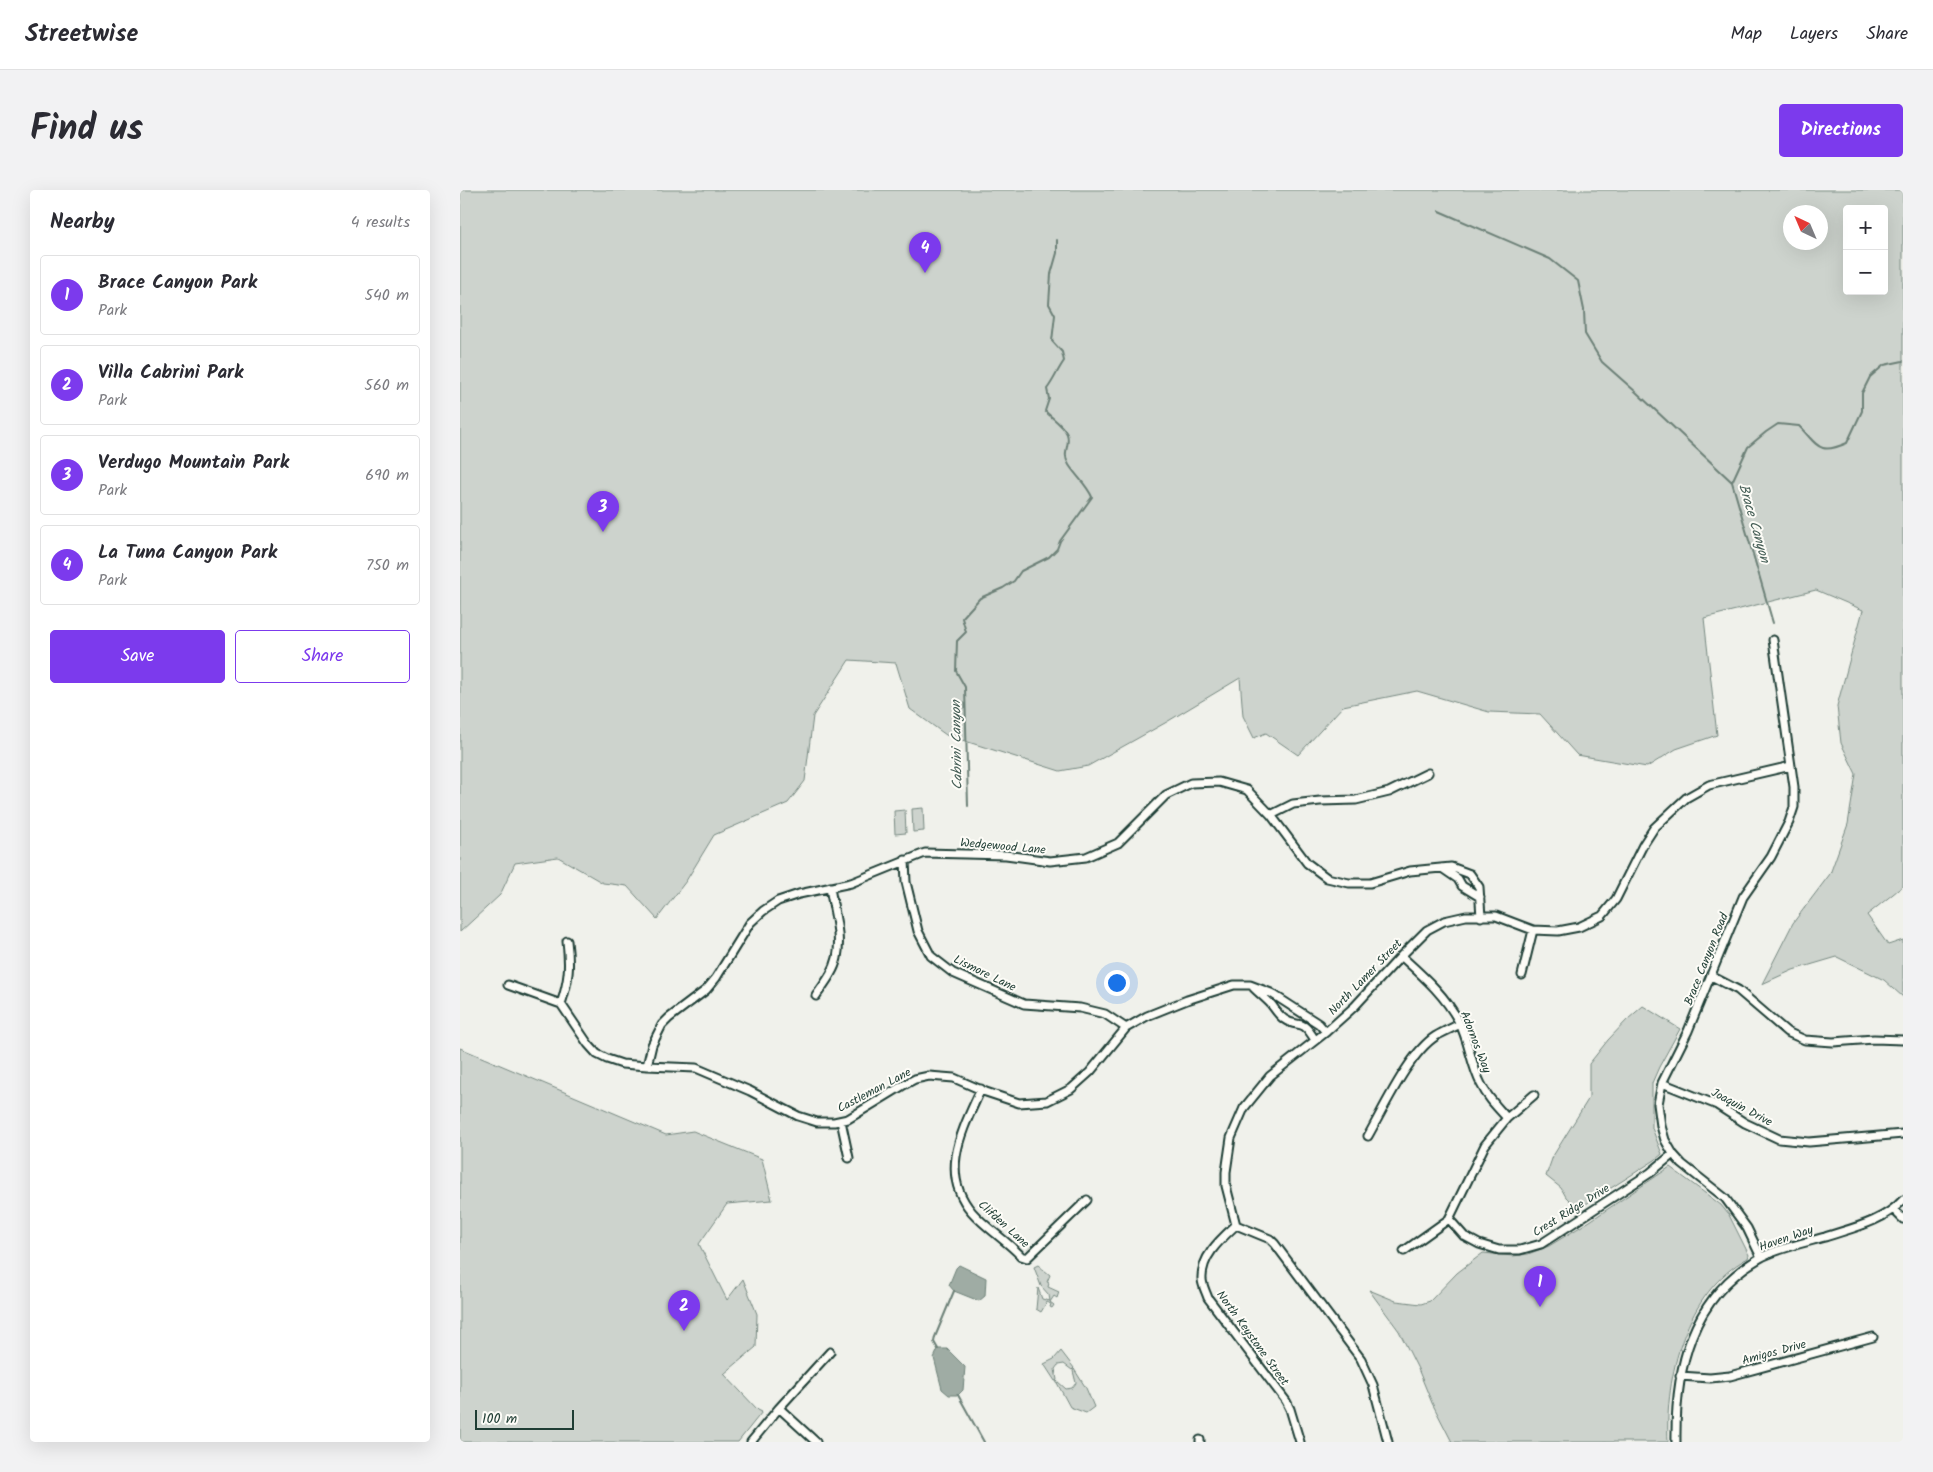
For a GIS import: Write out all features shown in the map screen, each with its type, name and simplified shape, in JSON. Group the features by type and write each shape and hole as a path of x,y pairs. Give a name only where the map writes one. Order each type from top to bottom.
{"street":[{"name":"Brace Canyon Road","path":"1761,1257 1747,1228 1725,1198 1682,1164 1673,1154 1665,1140 1658,1104 1662,1083 1688,1030 1743,897 1771,857 1789,822 1794,807 1794,787 1773,640"},
{"name":"North Lamer Street","path":"1236,1225 1226,1186 1226,1172 1231,1138 1244,1108 1270,1076 1356,1006 1401,956 1428,930 1444,921 1466,916 1496,916 1533,930 1558,931 1579,927 1602,916 1616,899 1643,845 1654,828 1686,798 1709,785 1791,766"},
{"path":"1271,815 1293,804 1356,800 1389,792 1428,773"},
{"name":"Wedgewood Lane","path":"646,1066 652,1045 662,1025 706,990 716,978 750,923 778,901 851,883 925,853 1006,854 1050,861 1086,857 1118,843 1166,795 1191,783 1219,782 1247,790 1271,815 1307,863 1327,878 1348,883 1370,883 1410,871 1442,868 1451,868 1470,874 1479,887 1481,917"},
{"name":"Lismore Lane","path":"905,860 906,882 918,931 931,956 953,973 1024,1004 1080,1008 1105,1014 1126,1028"},
{"path":"1442,868 1458,878 1462,886 1480,896"},
{"path":"816,996 830,976 837,958 838,939 830,887"},
{"path":"1522,975 1533,930"},
{"path":"508,985 560,1004 568,984 569,961 567,941"},
{"name":"Adornos Way","path":"1401,956 1448,1003 1460,1024 1480,1084 1506,1118"},
{"path":"1711,976 1738,990 1788,1032 1805,1040 1832,1042 1874,1039 1903,1040"},
{"name":"Castleman Lane","path":"560,1004 597,1054 622,1064 696,1068 750,1091 798,1116 818,1122 841,1121 915,1079 929,1076 954,1078 1019,1102 1048,1101 1071,1089 1090,1072 1126,1028 1147,1016 1187,1000 1234,985 1250,985 1271,993 1320,1024 1326,1032"},
{"path":"1250,985 1270,1002 1282,1018 1302,1024 1308,1029 1315,1040"},
{"path":"1368,1136 1409,1064 1420,1050 1435,1037 1460,1024"},
{"name":"Joaquin Drive","path":"1662,1083 1717,1105 1779,1139 1809,1142 1903,1134"},
{"name":"Clifden Lane","path":"980,1089 958,1141 956,1153 958,1187 963,1200 982,1222 1024,1258 1030,1256 1087,1200"},
{"path":"1404,1251 1449,1219 1485,1145 1506,1118 1534,1095"},
{"path":"841,1121 849,1158"},
{"name":"Crest Ridge Drive","path":"1449,1219 1464,1236 1478,1244 1499,1250 1520,1250 1541,1244 1650,1173 1673,1154"},
{"name":"Haven Way","path":"1676,1442 1680,1376 1686,1349 1695,1326 1720,1290 1738,1273 1761,1257 1872,1221 1894,1210 1903,1200"},
{"path":"1894,1210 1903,1219"},
{"path":"1236,1225 1270,1239 1276,1244 1360,1359 1373,1385 1388,1442"},
{"name":"North Keystone Street","path":"1236,1225 1210,1252 1205,1262 1202,1278 1204,1288 1208,1298 1286,1401 1300,1442"},
{"name":"Amigos Drive","path":"1680,1376 1710,1378 1730,1376 1873,1337"},
{"path":"751,1442 830,1352"},
{"path":"779,1408 816,1442"}],"shaded area":[{"path":"460,190 1903,190 1903,886 1867,915 1888,945 1903,940 1903,997 1884,980 1837,957 1793,970 1762,984 1793,923 1830,874 1848,824 1856,774 1841,743 1837,706 1863,610 1816,590 1704,618 1717,735 1676,749 1647,767 1577,755 1540,714 1489,712 1417,691 1343,706 1298,755 1266,733 1254,738 1243,716 1240,678 1088,766 1060,771 946,735 910,709 896,663 849,660 813,716 805,781 788,803 714,835 686,881 657,919 627,886 603,883 558,857 515,863 500,895 460,932"},
{"path":"923,808 924,831 913,832 912,809"},
{"path":"905,810 906,833 895,834 894,811"},
{"path":"1643,1006 1680,1029 1652,1083 1652,1128 1662,1154 1578,1209 1566,1197 1561,1188 1546,1176 1553,1156 1589,1098 1589,1064 1608,1040"},
{"path":"460,1048 666,1135 693,1131 762,1159 772,1200 727,1204 699,1244 727,1300 743,1279 757,1314 756,1347 724,1374 762,1412 738,1442 460,1442"},
{"path":"1670,1167 1721,1205 1729,1215 1749,1255 1748,1258 1726,1273 1708,1292 1694,1314 1683,1338 1670,1390 1668,1442 1452,1442 1399,1331 1369,1290 1396,1301 1421,1304 1430,1301 1457,1273 1483,1253 1513,1256 1528,1254 1549,1246"},
{"path":"959,1265 986,1278 985,1296 979,1301 954,1291 949,1285"},
{"path":"1038,1265 1050,1275 1047,1282 1049,1283 1048,1287 1059,1292 1057,1298 1054,1296 1050,1302 1054,1305 1052,1308 1050,1307 1051,1304 1047,1302 1041,1312 1036,1309 1038,1288 1042,1299 1050,1301 1049,1295 1041,1286 1034,1267"},
{"path":"938,1349 947,1349 965,1367 963,1390 958,1395 949,1395 942,1389 934,1358"},
{"path":"1061,1351 1074,1368 1072,1370 1064,1364 1058,1365 1055,1369 1057,1380 1055,1381 1044,1364 1054,1359"},
{"path":"1074,1369 1086,1388 1094,1407 1086,1413 1070,1407 1056,1381 1066,1389 1072,1388 1076,1383"}],"waterway":[{"path":"1439,211 1550,259 1578,281 1584,310 1585,334 1602,362 1732,482"},
{"name":"Cabrini Canyon","path":"968,806 965,687 956,671 957,641 966,632 962,618 980,598 1003,588 1014,581 1021,571 1049,557 1057,549 1060,541 1092,497 1067,460 1067,434 1061,425 1045,411 1049,399 1047,389 1064,361 1062,352 1052,341 1055,315 1049,304 1051,274 1057,253 1057,240"},
{"name":"Brace Canyon","path":"1773,623 1732,482 1748,447 1778,424 1799,426 1815,443 1824,448 1837,447 1847,443 1862,411 1862,393 1870,377 1884,365 1903,361"},
{"path":"938,1349 934,1342 935,1337 954,1291"},
{"path":"958,1395 984,1442"}],"place":[{"name":"La Tuna Canyon Park","path":"925,273"},
{"name":"Verdugo Mountain Park","path":"603,532"},
{"name":"Brace Canyon Park","path":"1540,1307"},
{"name":"Villa Cabrini Park","path":"684,1331"}]}
